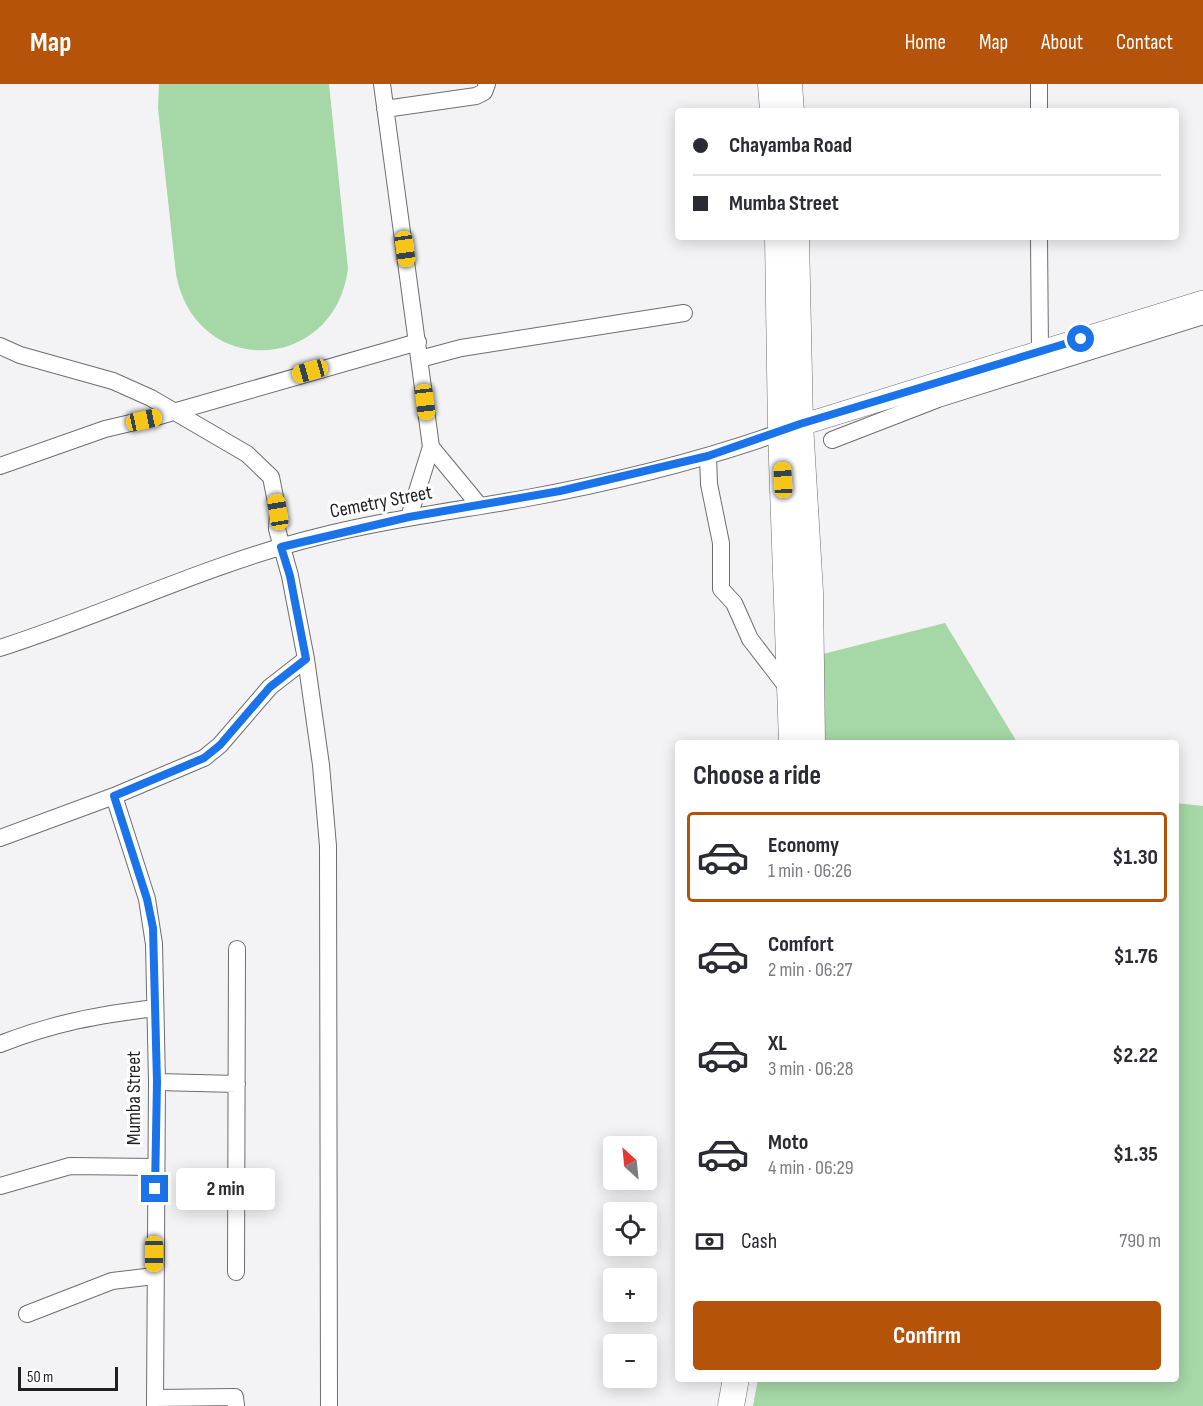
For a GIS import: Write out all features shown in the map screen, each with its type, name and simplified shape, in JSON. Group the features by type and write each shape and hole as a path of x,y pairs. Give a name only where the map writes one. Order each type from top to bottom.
{"highway":[{"path":"771,84 772,108"},
{"path":"789,84 791,108"},
{"path":"778,240 790,428 810,592 812,740"},
{"path":"792,740 790,428 796,240"},
{"path":"731,1406 735,1382"},
{"path":"746,1406 750,1382"}],"main road":[{"path":"790,428 1203,301"}],"street":[{"path":"382,84 431,447 409,517"},
{"path":"385,109 476,96 484,92 487,84"},
{"path":"1039,84 1039,108"},
{"path":"1039,240 1040,352"},
{"path":"0,466 113,427 419,351 461,348 684,313"},
{"path":"832,440 938,399 1203,316"},
{"path":"0,346 20,355 113,381 151,398 233,446 265,468 271,477 276,494 277,530 290,576 306,659 321,765 328,846 329,1406"},
{"name":"Cemetry Street","path":"0,648 281,547 409,517 560,491 708,456 790,428"},
{"path":"431,447 479,505"},
{"path":"708,456 709,484 721,543 721,589 734,603 750,639 791,692"},
{"path":"0,838 114,796 204,758 220,745 270,687 306,659"},
{"name":"Mumba Street","path":"114,796 151,914 157,1082 155,1402"},
{"path":"236,1272 237,949"},
{"path":"0,1044 82,1017 155,1008"},
{"path":"157,1082 237,1084"},
{"path":"0,1186 70,1166 155,1167"},
{"path":"27,1314 112,1281 154,1276"},
{"path":"155,1402 235,1397 236,1406"}],"green space":[{"path":"159,84 329,84 348,269 337,304 318,329 292,344 264,350 235,346 209,332 188,308 176,274 158,108"},
{"path":"945,623 1016,740 818,740 819,655"},
{"path":"1179,803 1203,806 1203,1406 753,1406 757,1382 1179,1382"}],"route":[{"path":"155,1189 157,1082 153,928 147,899 114,796 204,758 220,745 270,687 306,659 290,576 281,547 314,537 409,517 560,491 708,456 800,424 1081,339"}]}
